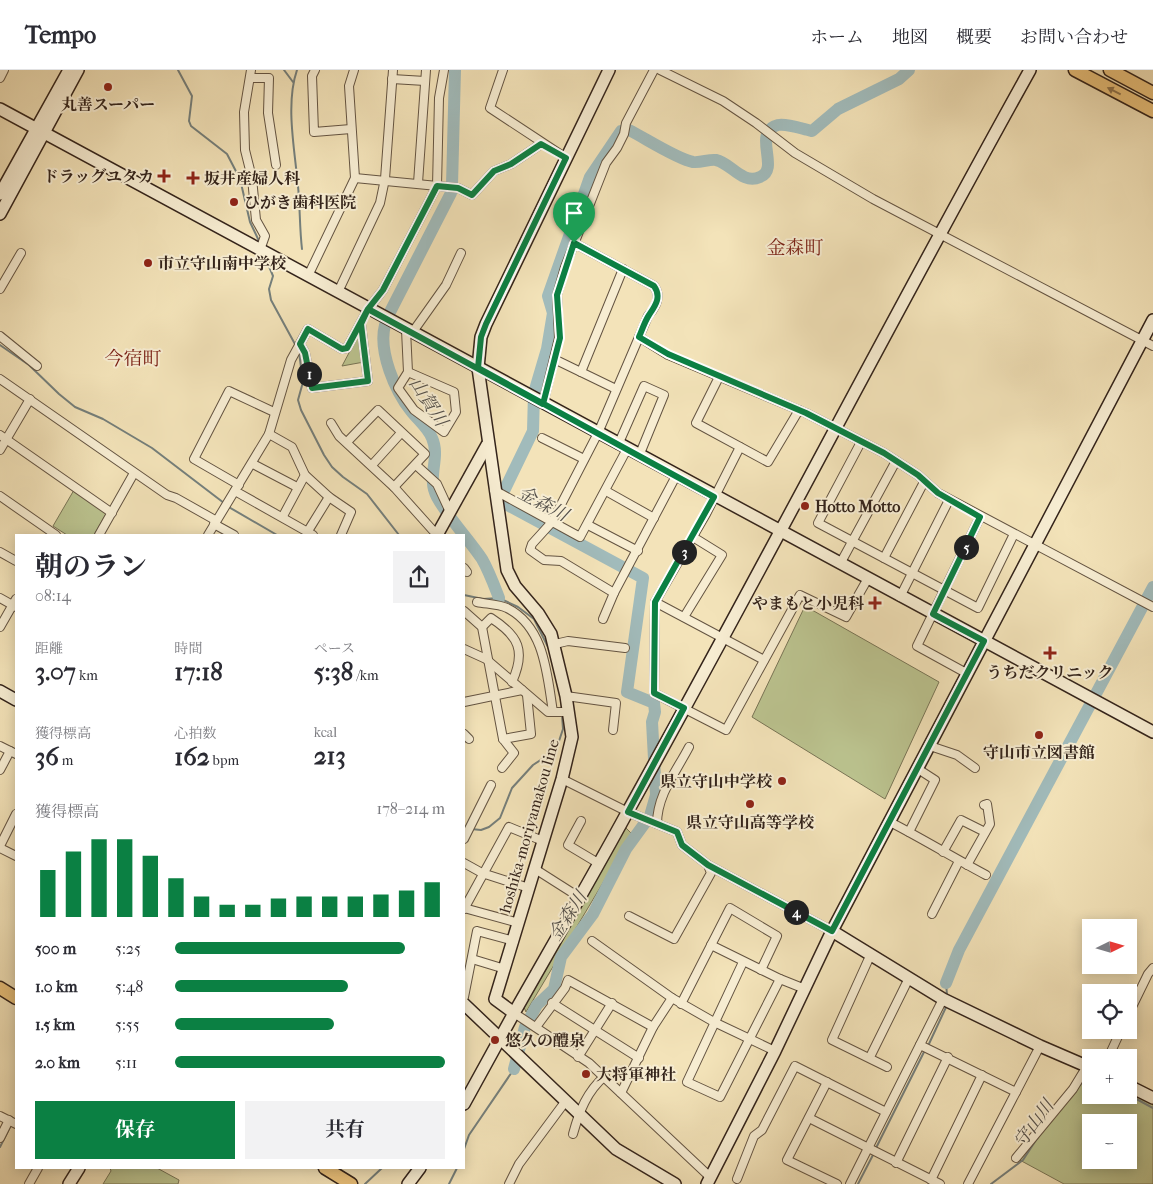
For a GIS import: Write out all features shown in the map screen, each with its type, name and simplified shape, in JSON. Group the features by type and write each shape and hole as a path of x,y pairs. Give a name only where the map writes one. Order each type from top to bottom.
{"main road":[{"path":"1075,70 1153,112"},
{"path":"1110,70 1153,93"},
{"path":"0,988 15,997"},
{"path":"327,1169 351,1184"}],"street":[{"path":"0,78 4,70"},
{"path":"0,214 69,70"},
{"path":"0,194 78,70"},
{"path":"315,70 312,76 314,132 351,129"},
{"path":"308,276 355,178 349,86 354,70"},
{"path":"338,292 376,214 385,179 393,70"},
{"path":"418,183 426,70"},
{"path":"209,534 225,505 253,464 269,434 274,412 298,348 308,329 342,349 347,348 368,309 383,290 437,186 439,98 444,70"},
{"path":"503,70 490,108 541,144 566,158"},
{"name":"hoshika-moriyamakou line","path":"514,1013 496,999 571,746 569,712 555,644 545,624 510,578 504,558 487,445 478,368 481,337 609,70"},
{"path":"543,404 560,338 557,295 574,243 606,163 617,148 624,134 626,123 654,70"},
{"path":"660,70 723,101 820,168 938,235 1148,343"},
{"path":"465,1101 628,812 836,429 938,235 1030,70"},
{"path":"260,250 265,236 256,220 252,178 245,150 244,112 250,74 269,78 268,113 276,166"},
{"path":"392,79 425,81"},
{"path":"0,109 867,580 1153,732"},
{"path":"355,178 385,179 458,188 472,195 494,171 511,164 541,144"},
{"path":"574,243 623,269 657,290 657,303 648,316 598,433 552,522 532,544 530,550 544,560 560,562 614,593"},
{"path":"408,372 454,392 456,412 444,432 414,410 398,388 408,372 409,331 446,285 461,253"},
{"path":"0,289 21,254"},
{"path":"580,372 623,269"},
{"path":"514,1013 589,1063 605,1076 708,1180 775,1051 832,931 984,641 1035,545 1148,343 1153,320"},
{"path":"298,348 305,353 312,388 368,381 361,324"},
{"path":"0,336 37,366"},
{"path":"639,337 668,354 799,410 861,442 896,461 918,475 924,482 950,500 980,517 1153,607"},
{"path":"554,359 616,389"},
{"path":"719,377 696,424 768,462 799,410"},
{"path":"0,379 167,495 176,498 233,534"},
{"path":"494,490 580,537 606,490 644,386 664,395 639,456"},
{"path":"274,412 229,391 194,460 310,533 329,497"},
{"path":"0,450 3,437 30,399"},
{"path":"347,442 378,410 426,454 394,487"},
{"path":"331,423 339,436 394,487 436,534"},
{"path":"372,465 401,432"},
{"path":"269,434 292,446 305,475 329,497 351,512 341,534"},
{"path":"3,437 112,513"},
{"path":"542,438 584,459"},
{"path":"861,442 818,523 978,608 1014,534"},
{"path":"438,534 487,445"},
{"path":"740,447 693,537 655,602 654,693 726,730 800,595 846,617 867,580"},
{"path":"840,564 896,461"},
{"path":"253,464 297,487"},
{"path":"416,465 438,484 450,512"},
{"path":"100,534 134,473"},
{"path":"283,516 305,475"},
{"path":"603,619 614,593 676,476"},
{"path":"884,558 924,482"},
{"path":"606,490 654,518"},
{"path":"0,496 55,534"},
{"path":"900,597 950,500"},
{"path":"968,674 916,646 980,517"},
{"path":"588,525 638,550"},
{"path":"684,617 722,555 693,537"},
{"path":"0,552 15,560"},
{"path":"0,598 15,604 0,627"},
{"path":"477,602 506,607 521,617 537,636 547,674 553,712"},
{"path":"655,602 764,660"},
{"path":"465,615 482,627 503,738 514,753 502,768"},
{"path":"482,627 492,618 510,631 519,650 519,668 512,682"},
{"path":"555,644 568,642 625,648"},
{"path":"465,649 487,660 548,712 569,712"},
{"path":"0,691 15,699"},
{"path":"465,702 494,694 525,692"},
{"path":"503,738 531,734 525,692"},
{"path":"566,696 616,704 613,730"},
{"path":"0,746 13,752 0,770"},
{"path":"930,746 957,755 975,768"},
{"path":"657,824 657,808 663,793 689,747"},
{"path":"909,832 935,780 918,768"},
{"path":"562,779 628,812 677,832 682,845 708,865 832,931 943,999 1082,1064"},
{"path":"465,837 491,786"},
{"path":"932,914 963,863 990,824 987,804 984,805"},
{"path":"15,816 0,847 15,855"},
{"path":"465,820 472,823"},
{"path":"943,852 961,820 985,832"},
{"path":"581,821 568,845 598,863"},
{"path":"890,822 930,842 943,852 986,875"},
{"path":"465,906 482,873 510,827 543,842"},
{"path":"465,864 482,873 529,888"},
{"path":"629,916 674,939 711,872 708,865"},
{"path":"535,869 579,896"},
{"path":"465,908 519,923"},
{"path":"681,1004 730,908 777,936 761,970"},
{"path":"465,992 477,930 514,942"},
{"path":"592,941 681,1004 775,1051"},
{"path":"711,945 743,962 805,989"},
{"path":"870,956 832,1040 887,1067"},
{"path":"472,959 505,969"},
{"path":"743,962 687,1082 720,1097 780,979"},
{"path":"1137,997 1153,968"},
{"path":"870,1057 909,978"},
{"path":"536,1027 568,980 654,1027"},
{"path":"621,1092 654,1027 672,998"},
{"path":"850,1184 943,999"},
{"path":"552,1002 639,1058"},
{"path":"578,1057 612,1003"},
{"path":"465,1005 616,1149 675,1184"},
{"path":"920,1044 1016,1092"},
{"path":"968,1184 1040,1046"},
{"path":"896,1163 948,1057"},
{"path":"737,1179 754,1136 762,1130 795,1066 886,1112"},
{"path":"931,1180 982,1075"},
{"path":"573,1134 579,1114 591,1088 605,1076"},
{"path":"1016,1158 1082,1077"},
{"path":"827,1082 787,1160 837,1184"},
{"path":"1137,1090 1153,1098"},
{"path":"509,1184 519,1164 565,1102"},
{"path":"0,1116 13,1122 0,1138"},
{"path":"810,1118 940,1184"},
{"path":"29,1184 37,1169"},
{"path":"69,1184 78,1169"},
{"path":"408,1184 419,1169"}],"green space":[{"path":"359,334 364,362 342,366"},
{"path":"74,490 107,512 95,534 65,534 53,526"},
{"path":"805,606 939,682 885,799 752,717"},
{"path":"625,827 632,834 526,1012 523,1005"},
{"path":"1082,1079 1082,1104 1137,1104 1137,1090 1153,1098 1153,1184 1064,1184 1016,1158"},
{"path":"110,1169 159,1169 179,1180 178,1184 103,1184"}],"waterway":[{"path":"178,70 192,96 189,121 191,126 227,154 240,179 250,222 259,241"},
{"path":"284,70 293,82"},
{"path":"297,70 293,85 291,117 302,249"},
{"name":"山賀川","path":"452,185 455,70"},
{"name":"金森川","path":"514,1069 525,1027 537,1005 554,989 561,957 593,914 626,849 650,816 656,795 652,722 655,712 654,703 627,692 643,578 502,502 504,491 533,431 534,393 547,349 553,313 548,296 590,177 621,131 629,130 686,160 693,162 716,160 742,176 754,179 760,177 766,173 768,166 766,142 770,129 778,125 790,125 812,131 838,109 899,79 909,70"},
{"name":"山賀川","path":"389,314 451,193"},
{"path":"266,259 273,276 269,289 271,300 296,346"},
{"name":"山賀川","path":"385,325 383,335 384,347 389,370 405,403 432,438 435,453 434,490 447,513 463,534"},
{"path":"0,345 29,365 75,407 103,419 152,448 224,503"},
{"path":"299,352 303,382 298,400 301,410 324,455 332,467 343,477 367,494 398,534"},
{"path":"227,506 275,534"},
{"name":"山賀川","path":"465,537 482,559 499,598"},
{"path":"946,983 959,950 1153,587"},
{"path":"465,595 483,599 499,598 518,607 534,619 549,649"},
{"path":"561,697 562,710"},
{"path":"471,829 481,830 489,827 500,818 512,788 533,765 556,750 563,729 562,715"},
{"path":"946,983 947,995"},
{"path":"928,1046 947,1005"},
{"path":"876,1148 925,1050"},
{"name":"金森川","path":"465,1146 469,1135 514,1069"},
{"name":"守山川","path":"1137,1099 1153,1108"},
{"path":"0,1147 10,1127"},
{"name":"守山川","path":"991,1184 1023,1160 1038,1137"},
{"path":"858,1184 874,1153"},
{"path":"365,1184 381,1169"},
{"name":"金森川","path":"449,1184 456,1169"}],"place":[{"name":"丸善スーパー","path":"108,87"},
{"name":"ドラッグユタカ","path":"164,176"},
{"name":"坂井産婦人科","path":"193,178"},
{"name":"ひがき歯科医院","path":"234,202"},
{"name":"市立守山南中学校","path":"148,263"},
{"name":"Hotto Motto","path":"805,506"},
{"name":"やまもと小児科","path":"875,603"},
{"name":"うちだクリニック","path":"1050,653"},
{"name":"守山市立図書館","path":"1039,735"},
{"name":"県立守山中学校","path":"782,781"},
{"name":"県立守山高等学校","path":"750,804"},
{"name":"悠久の醴泉","path":"495,1040"},
{"name":"大将軍神社","path":"586,1074"}],"district":[{"name":"金森町","path":"795,248"},
{"name":"今宿町","path":"133,359"}],"route":[{"path":"574,243 557,295 560,338 543,404 368,309 361,324 358,331 347,348 342,349 308,329 300,344 305,353 312,388 368,381 361,324 368,309 383,290 437,186 458,188 472,195 494,171 511,164 541,144 566,158 486,324 481,337 478,368 543,404 598,433 714,497 655,602 654,693 684,708 628,812 677,832 682,845 708,865 832,931 984,641 933,614 980,517 938,493 918,475 884,453 806,413 668,354 639,337 648,316 657,303 657,290 654,286 574,243"}]}
